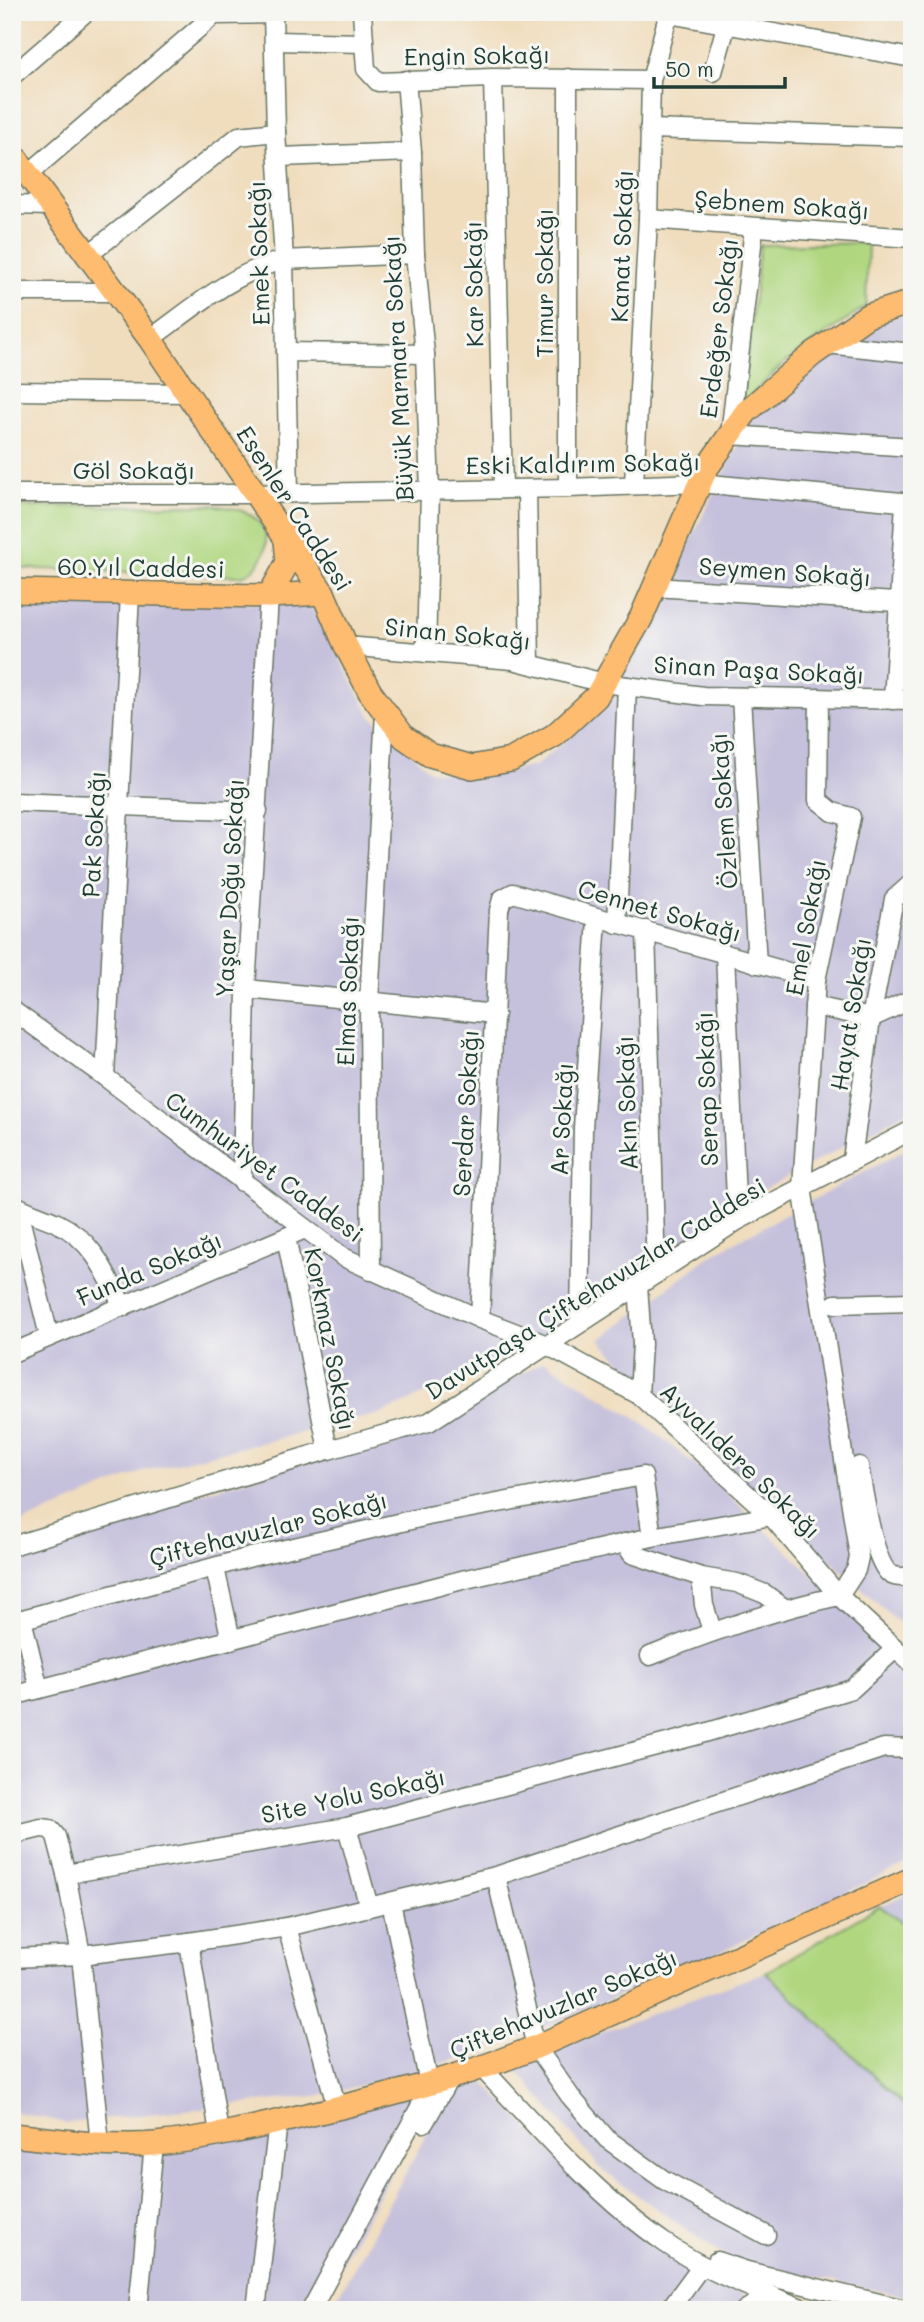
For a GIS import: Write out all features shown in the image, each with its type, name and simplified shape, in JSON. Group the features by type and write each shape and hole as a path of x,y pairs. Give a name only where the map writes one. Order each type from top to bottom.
{"main road":[{"name":"Esenler Caddesi","path":"12,153 150,339 323,593 370,692 404,737 430,755 472,767 511,760 555,735 596,697 616,684 641,618 706,468 746,412 813,354 867,316 912,302"},
{"path":"269,596 288,562 286,541"},
{"name":"60.Yıl Caddesi","path":"12,591 269,596 323,593"},
{"name":"Çiftehavuzlar Sokağı","path":"12,2135 100,2144 154,2144 278,2122 482,2069 912,1879"}],"street":[{"path":"12,76 86,12"},
{"name":"Engin Sokağı","path":"362,12 366,69 378,82 492,78 651,80"},
{"path":"27,175 214,15 273,13"},
{"name":"Emek Sokağı","path":"273,13 276,132 284,260 289,493"},
{"path":"669,13 912,58"},
{"name":"Kanat Sokağı","path":"634,484 648,219 651,80 669,13"},
{"path":"713,72 727,23"},
{"path":"275,41 363,43"},
{"name":"Kar Sokağı","path":"492,78 503,489"},
{"name":"Timur Sokağı","path":"568,78 568,488"},
{"name":"Büyük Marmara Sokağı","path":"406,80 412,152 415,254 425,354 430,491 426,653"},
{"path":"649,129 912,137"},
{"path":"88,255 239,136 276,132"},
{"path":"279,157 412,152"},
{"path":"12,205 50,205"},
{"name":"Şebnem Sokağı","path":"648,219 912,238"},
{"name":"Erdeğer Sokağı","path":"730,435 754,228"},
{"path":"150,339 244,273 284,260 415,254"},
{"path":"12,292 116,292"},
{"path":"827,344 912,352"},
{"path":"286,352 425,354"},
{"path":"12,391 188,393"},
{"path":"730,435 912,447"},
{"name":"Eski Kaldırım Sokağı","path":"255,494 699,483 908,503"},
{"path":"527,489 530,664"},
{"name":"Göl Sokağı","path":"12,494 255,494"},
{"path":"893,700 905,603 908,503"},
{"name":"Seymen Sokağı","path":"654,587 905,603"},
{"name":"Pak Sokağı","path":"104,1077 130,594"},
{"name":"Yaşar Doğu Sokağı","path":"242,1182 246,989 269,596"},
{"name":"Sinan Sokağı","path":"346,646 513,660 616,684"},
{"path":"616,684 617,924"},
{"name":"Sinan Paşa Sokağı","path":"616,684 703,696 912,700"},
{"name":"Özlem Sokağı","path":"741,697 757,964"},
{"name":"Emel Sokağı","path":"819,698 818,800 834,812 851,817 816,980 802,1187 859,1557 856,1570 839,1595"},
{"name":"Elmas Sokağı","path":"371,1271 369,1002 385,712"},
{"path":"12,802 258,811"},
{"name":"Hayat Sokağı","path":"852,1160 871,1018 894,899 912,883"},
{"name":"Cennet Sokağı","path":"499,910 502,899 513,893 816,980"},
{"name":"Serdar Sokağı","path":"480,1319 499,910"},
{"name":"Ar Sokağı","path":"580,1321 583,1128 597,919"},
{"name":"Akın Sokağı","path":"646,930 656,1274"},
{"name":"Serap Sokağı","path":"725,954 737,1221"},
{"path":"246,989 495,1014"},
{"path":"814,1006 871,1018 912,999"},
{"name":"Cumhuriyet Caddesi","path":"12,1010 344,1257 480,1319 547,1345"},
{"name":"Davutpaşa Çiftehavuzlar Caddesi","path":"12,1546 429,1422 737,1221 912,1129"},
{"path":"15,1205 58,1223 83,1238 97,1256 123,1307"},
{"path":"15,1205 49,1336"},
{"name":"Funda Sokağı","path":"12,1353 305,1229"},
{"name":"Korkmaz Sokağı","path":"286,1237 328,1450"},
{"path":"638,1285 642,1344 639,1395"},
{"path":"835,1304 912,1302"},
{"name":"Ayvalıdere Sokağı","path":"547,1345 639,1395 771,1516 839,1595 912,1664"},
{"path":"859,1466 880,1562 889,1574 912,1577"},
{"name":"Çiftehavuzlar Sokağı","path":"17,1620 251,1557 428,1516 643,1476 652,1537"},
{"path":"12,1696 466,1578 652,1537 771,1516"},
{"path":"625,1543 632,1554 701,1577 737,1583 765,1594 784,1608"},
{"path":"215,1567 231,1640"},
{"path":"701,1577 704,1605 712,1631"},
{"path":"650,1656 712,1631 784,1608 839,1595"},
{"path":"17,1620 39,1689"},
{"name":"Site Yolu Sokağı","path":"66,1874 347,1826 698,1735 852,1689 895,1649"},
{"path":"12,1958 81,1955 287,1927 496,1876 884,1748 912,1749"},
{"path":"347,1826 369,1907"},
{"path":"12,1835 41,1828 50,1829 56,1836 81,1955 100,2144"},
{"path":"496,1876 536,2047 570,2096 607,2139 664,2180 766,2235"},
{"path":"320,2310 439,2081 391,1902"},
{"path":"287,1927 337,2108"},
{"path":"188,1942 219,2133"},
{"path":"482,2069 596,2187 664,2243 702,2265 806,2310"},
{"path":"311,2310 421,2105 439,2081"},
{"path":"256,2310 278,2122"},
{"path":"138,2310 154,2144"},
{"path":"664,2243 747,2271 908,2310"},
{"path":"668,2310 702,2265"},
{"path":"745,2310 771,2295"}],"shaded area":[{"path":"912,314 912,1109 719,1214 549,1337 383,1413 144,1471 12,1527 12,597 311,605 370,715 430,771 482,777 535,766 607,706 752,418 823,356 882,320"},
{"path":"912,1146 912,1635 688,1431 600,1340 711,1255"},
{"path":"544,1361 643,1423 707,1474 912,1670 912,1861 705,1959 539,2029 454,2060 324,2095 66,2123 12,2111 12,1549 430,1425"},
{"path":"912,1892 912,1930 880,1906"},
{"path":"766,1972 912,2113 912,2298 729,2259 604,2172 512,2065"},
{"path":"480,2078 584,2186 740,2290 746,2297 743,2302 727,2310 329,2310 451,2089"},
{"path":"439,2087 315,2310 12,2310 12,2142 102,2152"}],"green space":[{"path":"868,243 866,306 783,364 742,404 760,245"},
{"path":"210,505 247,513 263,528 266,536 264,553 261,561 249,573 241,576 12,568 12,507"},
{"path":"880,1906 912,1930 912,2113 766,1972"}]}
